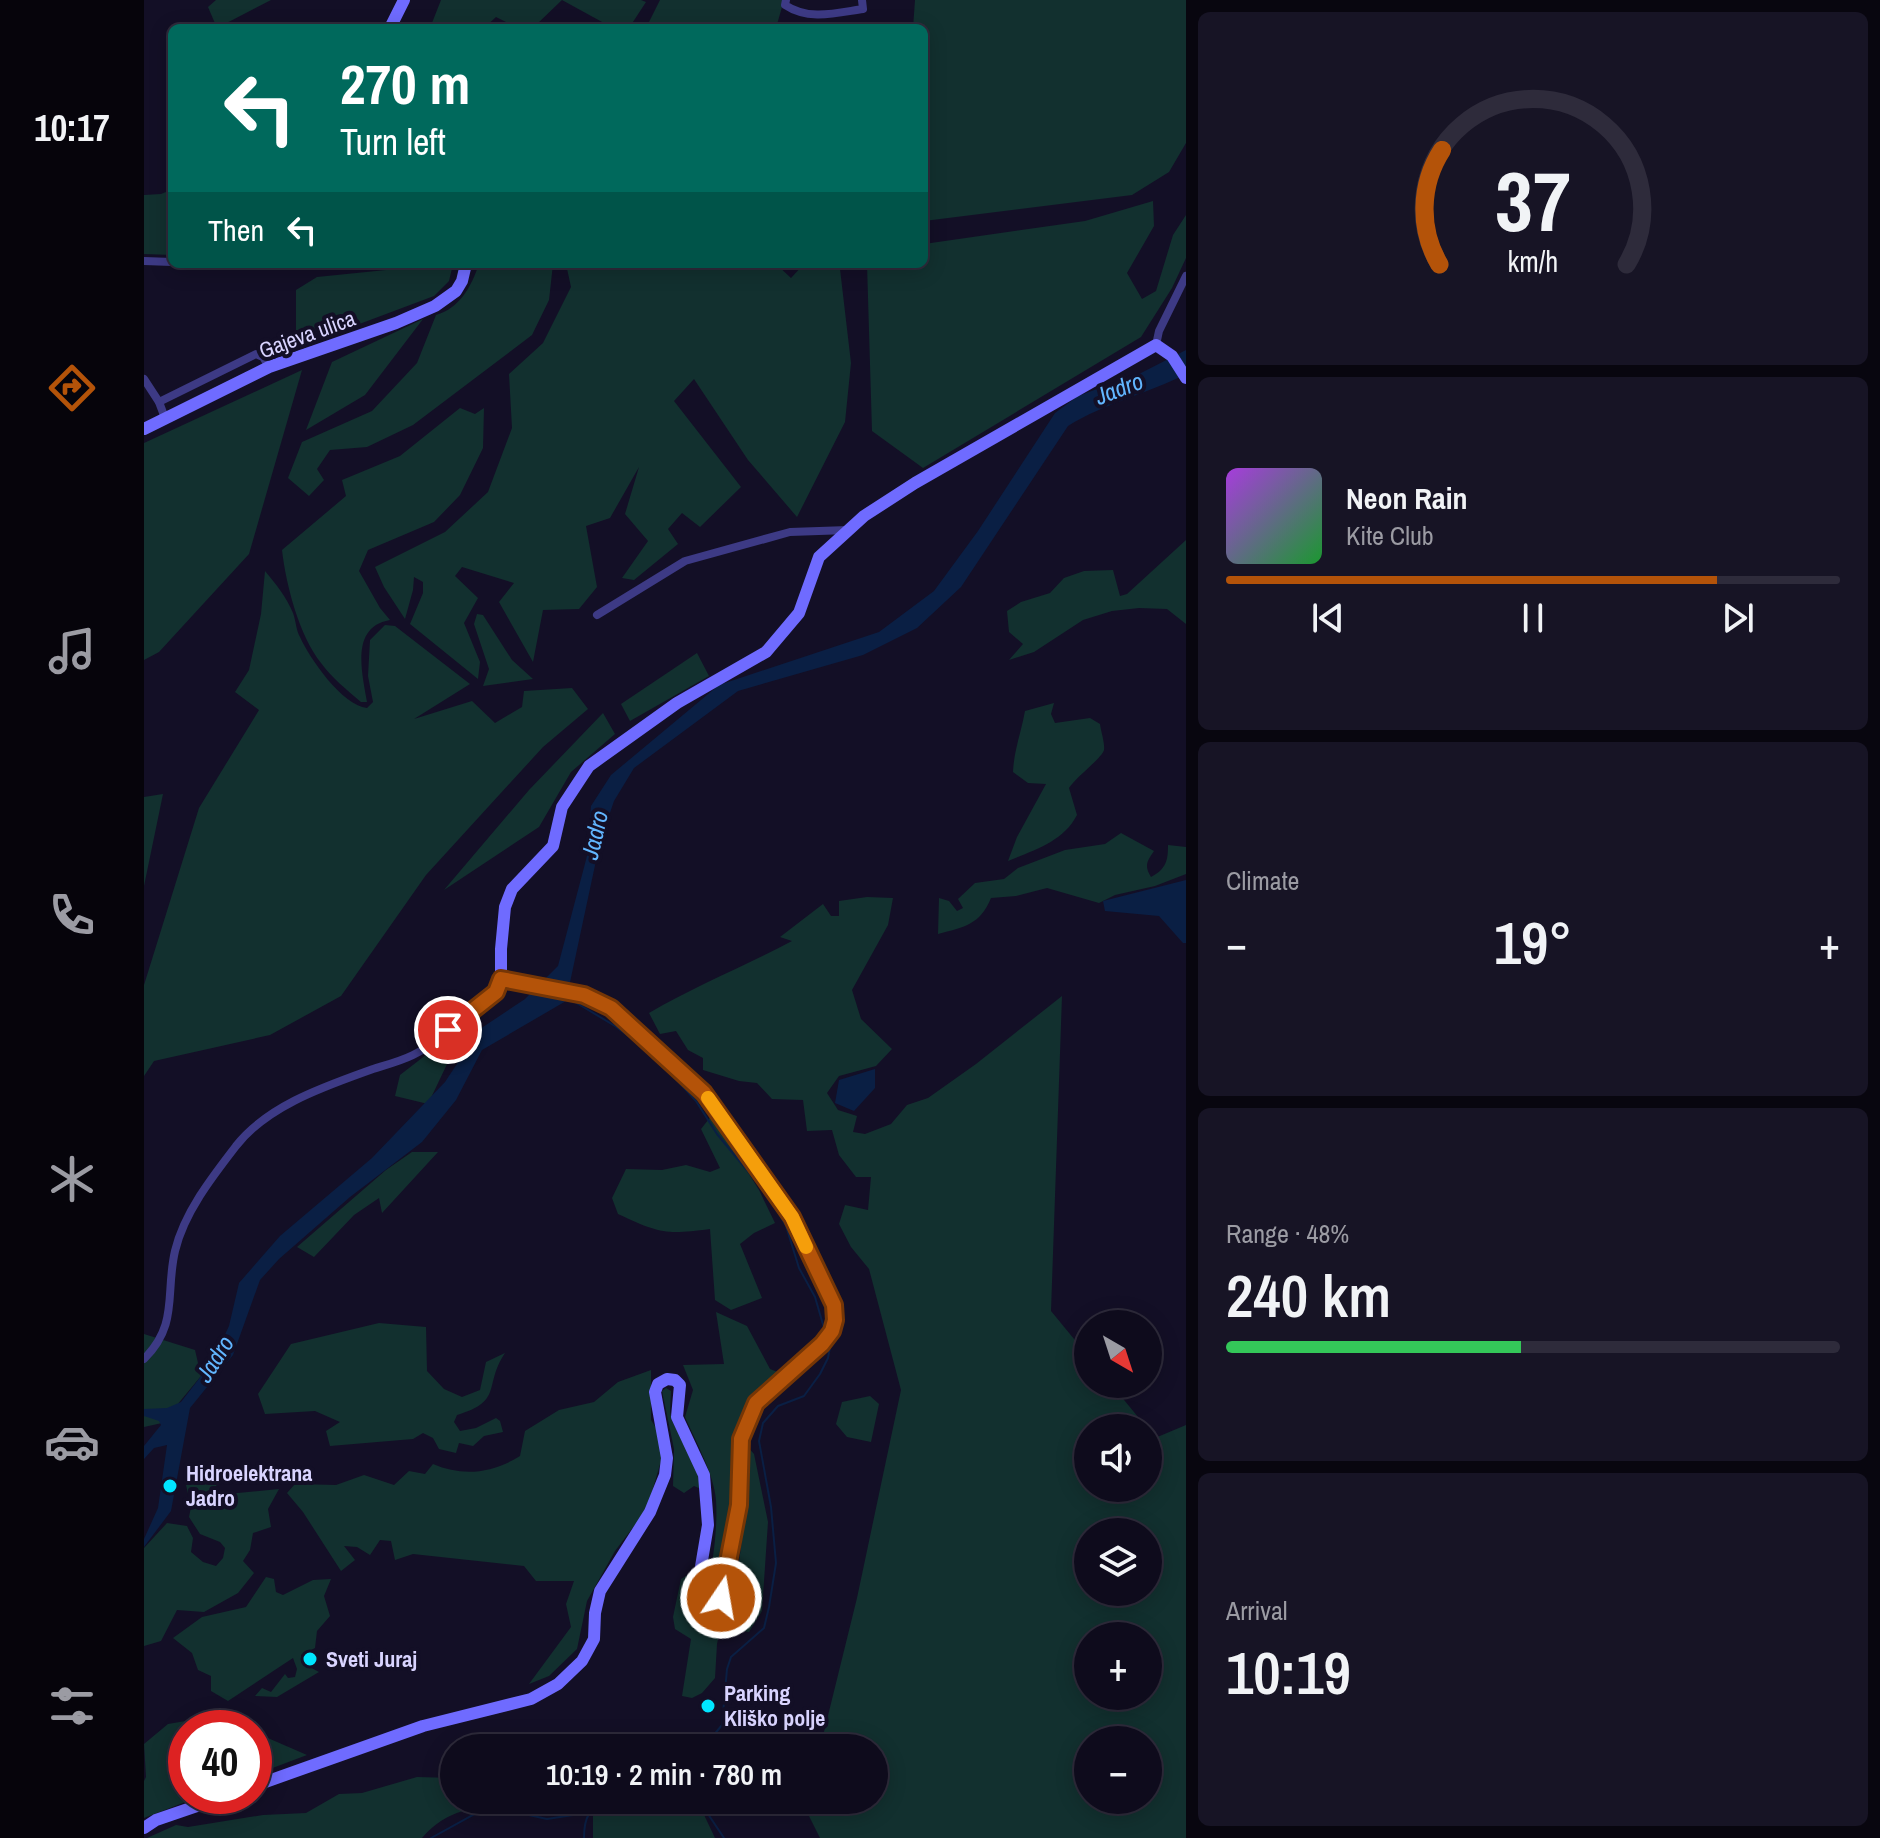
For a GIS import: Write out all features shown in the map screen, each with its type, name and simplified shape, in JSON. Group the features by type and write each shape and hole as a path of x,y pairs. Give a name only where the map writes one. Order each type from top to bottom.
{"street":[{"path":"392,24 404,0"},
{"path":"786,0 785,5 797,13 818,15 863,9 862,0"},
{"path":"144,261 168,262"},
{"name":"Gajeva ulica","path":"144,429 269,367 396,323 435,306 456,291 465,268"},
{"path":"144,1359 160,1341 166,1328 175,1251 188,1216 238,1143 263,1121 301,1098 413,1055 496,992 501,979 505,907 512,889 553,846 562,807 589,766 677,703 766,652 799,613 819,557 864,516 915,483 1156,345 1159,331 1186,276"},
{"path":"1156,345 1172,356 1186,378"},
{"path":"159,402 256,354 263,357 269,367"},
{"path":"144,379 165,418"},
{"path":"597,615 685,561 790,532 849,530"},
{"path":"272,1780 423,1726 531,1699 558,1684 582,1661 594,1639 600,1591 650,1512 665,1475 666,1437 655,1392 658,1384 667,1379 675,1380 680,1385 677,1417 704,1475 708,1525 695,1602 701,1612 710,1614 718,1607 739,1505 741,1439 756,1403 822,1344 832,1331 834,1305 792,1217 704,1093 611,1008 584,995 501,979"},
{"path":"144,1828 174,1814"}],"green space":[{"path":"216,0 271,0 225,24 215,24 208,7"},
{"path":"441,0 562,0 537,24 506,22 496,17 488,24 432,24"},
{"path":"562,0 646,2 632,24 606,24"},
{"path":"660,0 784,0 777,24 648,24"},
{"path":"915,0 1186,0 1186,143 1169,172 1132,195 928,220 928,24 913,24"},
{"path":"168,191 168,255 144,254 144,195"},
{"path":"1153,201 1154,226 1127,273 1142,299 1156,291 1173,235 1186,215 1186,258 1172,288 1141,337 923,468 872,431 867,268 928,268 928,243 1085,221"},
{"path":"452,268 449,281 434,296 282,353 296,334 296,290 317,277"},
{"path":"477,268 553,268 549,300 532,335 413,425 367,447 330,450 317,469 324,480 309,496 288,478 302,442 372,411 417,363 436,315 458,302"},
{"path":"567,268 780,268 791,278 800,268 840,268 851,363 845,422 797,517 748,460 694,379 674,401 741,487 700,527 682,513 668,529 678,544 634,580 622,578 648,541 625,514 639,467 610,518 586,526 597,587 579,609 543,610 533,662 499,602 514,583 462,567 455,576 478,598 464,623 480,662 478,679 410,624 423,593 423,582 414,577 405,619 375,567 445,532 488,492 512,428 509,374 543,343 571,287"},
{"path":"423,319 365,395 306,430 332,362"},
{"path":"302,370 249,554 159,652 144,660 144,443"},
{"path":"460,408 475,414 484,408 483,448 460,495 434,522 368,550 359,571 390,620 377,624 364,641 362,665 367,702 361,702 340,684 313,652 290,594 282,550 346,496 342,480 400,456"},
{"path":"1186,540 1186,624 1167,609 1112,611 1083,620 1034,652 1009,660 1023,644 1009,632 1007,611 1021,602 1050,593 1064,578 1084,571 1113,570 1120,596 1127,594"},
{"path":"265,571 288,602 299,634 319,668 337,690 357,705 367,708 373,702 368,676 370,640 385,625 395,626 470,684 414,719 472,701 495,723 522,707 524,691 572,688 588,709 543,747 426,875 341,996 270,1035 154,1061 144,1076 144,985 199,808 259,710 235,692 249,670 261,614"},
{"path":"477,614 483,615 512,660 533,679 483,686 489,669 474,624"},
{"path":"697,653 709,676 630,721 621,704"},
{"path":"1054,703 1051,714 1055,723 1090,718 1100,724 1104,750 1069,788 1077,815 1071,824 1056,839 1008,861 1017,837 1046,784 1028,783 1013,772 1025,711"},
{"path":"603,713 615,734 571,772 539,827 444,890 529,790"},
{"path":"163,794 144,886 144,797"},
{"path":"1121,833 1154,851 1147,864 1151,877 1165,864 1168,845 1186,847 1186,874 1155,886 1115,895 1099,903 1047,888 1016,896 991,898 976,919 963,927 938,934 939,898 949,901 957,911 963,908 958,899 975,883 1004,879 1018,868 1065,850 1105,844"},
{"path":"867,897 893,898 888,925 852,990 861,1019 892,1049 876,1066 839,1076 827,1093 838,1110 857,1116 853,1132 865,1134 891,1124 907,1105 928,1098 1062,996 1051,1311 1074,1339 1074,1398 1122,1398 1136,1414 1074,1414 1074,1502 1162,1502 1162,1435 1186,1425 1186,1838 820,1838 809,1816 888,1814 888,1734 823,1734 857,1598 901,1390 869,1269 851,1247 839,1224 845,1205 868,1210 871,1177 856,1177 839,1155 832,1130 807,1131 803,1100 772,1099 757,1083 703,1070 703,1058 688,1050 676,1031 660,1034 649,1013 792,941 780,937 823,904 831,916 839,916 839,901"},
{"path":"466,1024 463,1036 444,1051 449,1060 428,1104 395,1096 400,1075"},
{"path":"712,1115 759,1190 775,1223 740,1244 762,1298 731,1310 715,1300 710,1229 672,1232 653,1229 618,1214 612,1198 626,1169 662,1170 686,1165 710,1172 720,1168 701,1129"},
{"path":"412,1152 438,1152 382,1213 379,1198 354,1215 314,1257 297,1247 386,1170"},
{"path":"716,1312 747,1326 770,1369 780,1373 752,1398 734,1439 734,1505 716,1598 707,1595 715,1536 715,1490 685,1417 693,1390 683,1365 724,1364"},
{"path":"379,1323 426,1327 427,1371 444,1389 462,1397 480,1390 486,1362 505,1353 487,1398 472,1410 457,1415 454,1422 460,1431 476,1428 496,1418 503,1432 484,1436 473,1446 459,1443 456,1453 439,1449 433,1438 423,1433 413,1439 330,1446 326,1431 340,1422 315,1411 265,1414 258,1394 291,1344"},
{"path":"144,1334 195,1350 201,1376 162,1423 144,1427"},
{"path":"651,1370 651,1420 660,1434 663,1454 647,1509 615,1551 587,1601 577,1649 549,1676 529,1684 571,1627 566,1604 574,1581 536,1581 524,1566 413,1554 395,1560 391,1541 380,1540 370,1555 357,1547 344,1546 355,1560 341,1571 287,1493 295,1484 336,1485 364,1475 394,1485 409,1471 425,1474 433,1464 467,1472 499,1466 520,1456 525,1431 559,1410 594,1402 618,1382"},
{"path":"666,1388 671,1391 672,1421 695,1464 701,1489 694,1486 684,1493 673,1486 674,1449 662,1391"},
{"path":"870,1396 879,1404 871,1442 847,1437 836,1424 842,1402"},
{"path":"746,1445 754,1454 768,1522 762,1611 749,1632 730,1629 745,1517"},
{"path":"207,1476 216,1481 217,1495 279,1489 268,1509 271,1527 253,1533 250,1550 243,1561 254,1573 238,1593 204,1612 177,1610 161,1641 144,1646 144,1548 167,1523 187,1526 193,1538 191,1552 203,1562 216,1566 223,1558 225,1548 220,1542 200,1534 189,1517 191,1507 186,1485 195,1477"},
{"path":"698,1569 690,1598 691,1609 709,1623 719,1621 721,1625 715,1678 702,1693 692,1698 682,1696 691,1639 675,1629 673,1617 681,1579"},
{"path":"266,1577 274,1579 276,1592 283,1595 313,1580 331,1579 324,1596 330,1616 317,1631 315,1648 301,1655 304,1664 319,1672 277,1697 255,1696 262,1688 271,1692 285,1674 288,1678 295,1677 297,1669 293,1658 228,1701 211,1691 211,1676 198,1670 192,1653 173,1638 202,1617 246,1607"},
{"path":"168,1724 168,1809 144,1818 146,1777 144,1744"},
{"path":"272,1740 307,1755 272,1768"},
{"path":"417,1777 440,1778 440,1814 454,1814 422,1838 147,1838 176,1825 188,1827 263,1815 306,1813 339,1794 362,1793"},
{"path":"593,1814 704,1814 715,1838 593,1838"}],"water":[{"name":"Jadro","path":"1186,350 1186,374 1068,426 961,587 917,628 863,655 738,691 634,768 614,801 600,842 566,1001 482,1050 456,1100 422,1142 350,1197 279,1259 260,1280 233,1355 190,1408 171,1511 144,1547 144,1539 158,1508 167,1445 154,1448 144,1459 144,1446 161,1425 159,1421 144,1416 144,1409 167,1408 181,1402 212,1362 229,1326 239,1283 280,1236 372,1158 445,1082 480,1029 525,999 558,966 587,856 591,806 611,775 719,685 879,632 934,591 978,531 1055,413 1078,396 1141,373"},
{"path":"1186,880 1186,943 1159,916 1105,911 1103,901"},
{"path":"875,1069 875,1088 854,1111 835,1103 839,1080"}],"waterway":[{"path":"570,999 653,1054 696,1101 717,1134 770,1198 786,1226 799,1268 815,1297 824,1328"},
{"path":"715,1734 722,1725 731,1657 764,1628 776,1563 771,1507 759,1441 763,1423 778,1406 804,1396 820,1374 830,1347"},
{"path":"431,1838 474,1814"},
{"path":"524,1814 547,1819 575,1814"},
{"path":"584,1838 589,1814"},
{"path":"708,1814 724,1838"}],"slow traffic":[{"path":"708,1098 792,1217 806,1247"}],"place":[{"name":"Hidroelektrana Jadro","path":"170,1486"},
{"name":"Sveti Juraj","path":"310,1659"},
{"name":"Parking Kliško polje","path":"708,1706"}],"route":[{"path":"448,1030 496,992 501,979 584,995 611,1008 704,1093 792,1217 834,1305 835,1320 832,1331 822,1344 756,1403 741,1439 739,1505 721,1598"}]}
